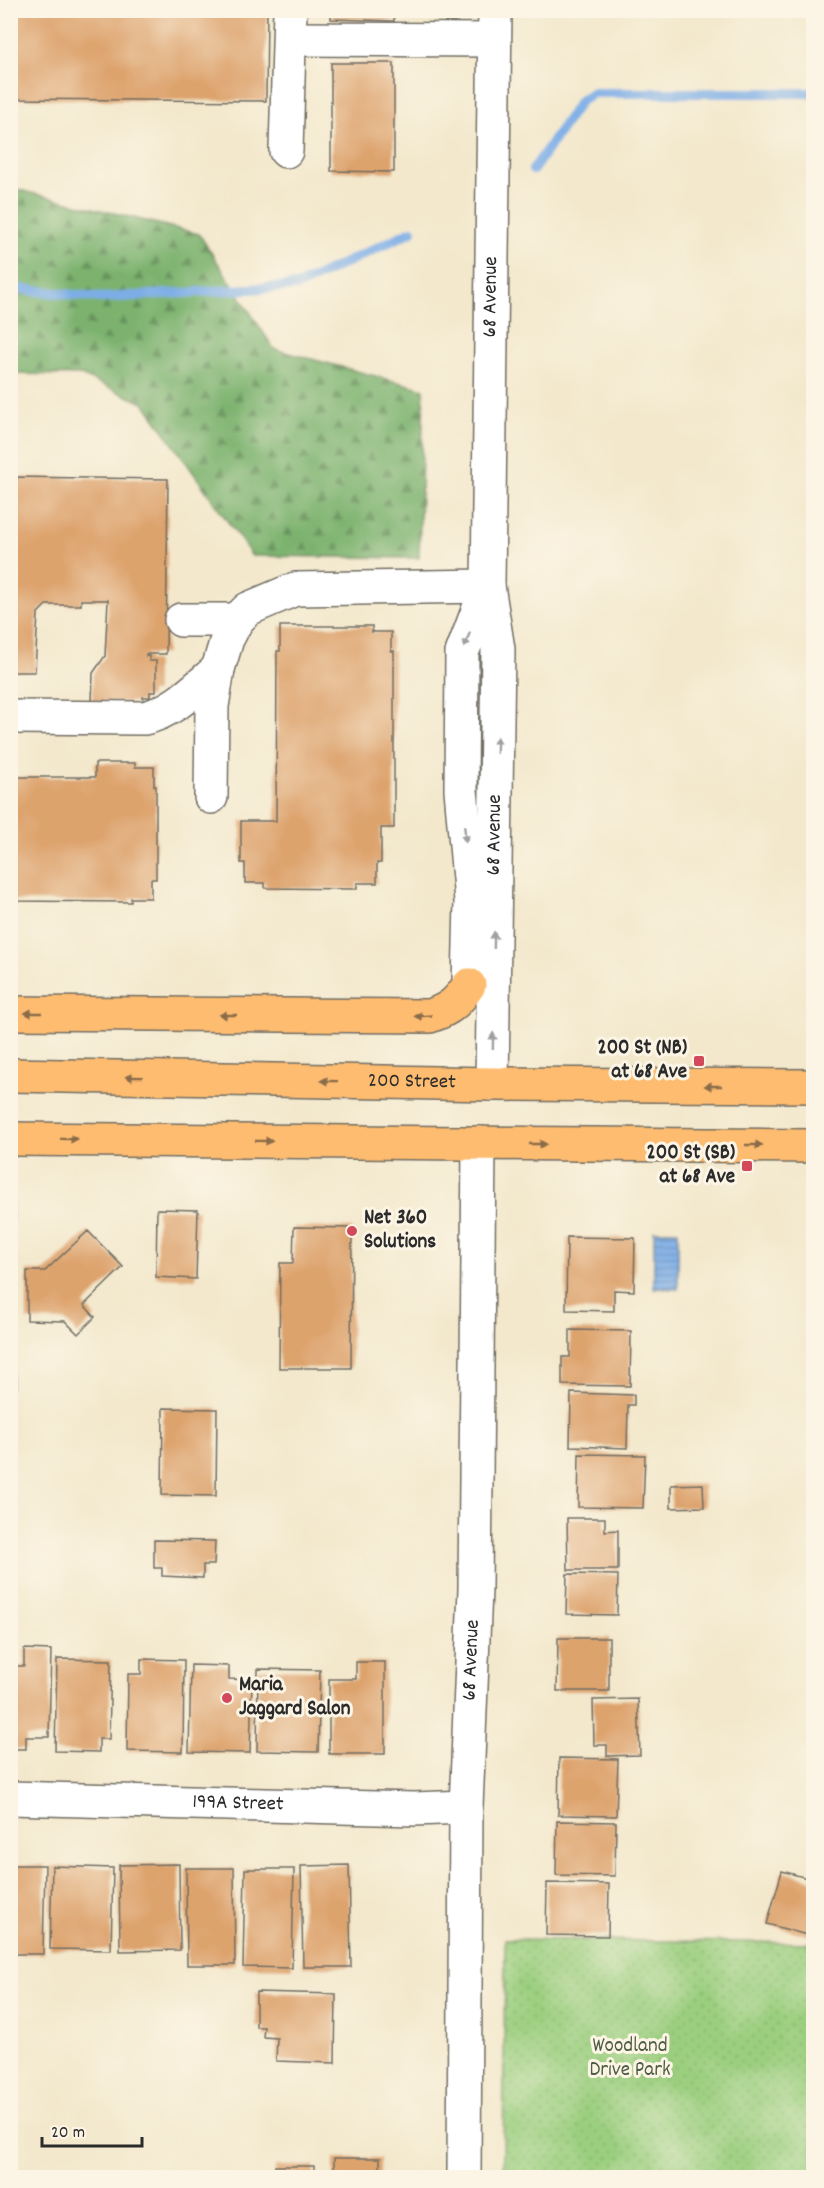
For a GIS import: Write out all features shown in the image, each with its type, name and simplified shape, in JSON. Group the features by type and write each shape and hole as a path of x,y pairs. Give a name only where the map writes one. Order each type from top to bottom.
{"main road":[{"path":"10,1013 430,1016 448,1010 469,985"},
{"name":"200 Street","path":"10,1075 492,1084 813,1086"},
{"path":"10,1138 813,1146"}],"street":[{"path":"286,151 290,25 494,25"},
{"name":"68 Avenue","path":"492,1084 498,649 488,585 494,25"},
{"path":"211,797 212,706 218,669 227,639 237,620 248,609 295,589 488,585"},
{"name":"68 Avenue","path":"469,985 471,901 461,790 462,653 488,585"},
{"path":"182,620 237,620"},
{"path":"10,717 144,718 156,716 187,695 218,669"},
{"name":"68 Avenue","path":"464,2178 466,1808 475,1590 479,1143"},
{"name":"199A Street","path":"10,1798 414,1809 466,1808"}],"green space":[{"path":"11,188 199,234 274,349 424,389 419,558 252,556 145,404 81,375 11,374"},
{"path":"10,1163 12,1163 13,1366 11,1388"},
{"name":"Woodland Drive Park","path":"505,1939 813,1943 813,2177 503,2177"}],"water":[{"path":"654,1231 678,1231 678,1289 654,1288"}],"building":[{"path":"10,10 267,10 266,101 10,99"},
{"path":"331,10 394,10 394,21 331,19"},
{"path":"331,63 394,63 394,172 331,171"},
{"path":"10,477 168,479 166,654 146,654 149,656 149,661 156,661 156,692 150,692 150,697 143,697 143,702 92,702 93,673 105,656 108,600 81,600 81,605 46,605 38,613 35,672 10,672"},
{"path":"280,626 372,626 372,632 391,632 391,651 394,651 394,828 381,828 381,863 377,863 377,883 357,883 357,889 265,888 265,883 245,883 245,863 241,863 241,821 276,821 277,651 280,651"},
{"path":"95,763 135,763 135,767 154,767 156,879 151,879 151,898 131,898 131,902 10,901 10,777 95,777"},
{"path":"157,1209 198,1210 196,1279 156,1277"},
{"path":"294,1227 352,1228 351,1368 279,1368 280,1263 293,1263"},
{"path":"88,1231 123,1267 84,1305 95,1317 78,1334 65,1321 27,1320 27,1271 45,1271"},
{"path":"567,1237 635,1238 634,1291 614,1290 614,1311 566,1310"},
{"path":"570,1330 631,1331 630,1386 562,1385 562,1357 570,1357"},
{"path":"571,1393 634,1395 634,1405 628,1405 627,1448 570,1446"},
{"path":"163,1408 217,1409 216,1496 162,1495"},
{"path":"579,1454 645,1455 643,1508 578,1507"},
{"path":"703,1484 704,1507 671,1508 671,1485"},
{"path":"567,1518 605,1518 605,1531 618,1530 618,1570 568,1570"},
{"path":"154,1540 215,1541 214,1565 203,1565 203,1578 162,1576 162,1568 154,1568"},
{"path":"567,1574 618,1575 617,1615 566,1614"},
{"path":"558,1638 609,1638 609,1691 557,1691"},
{"path":"24,1649 51,1650 49,1737 26,1737 26,1749 10,1749 10,1666 24,1666"},
{"path":"57,1659 111,1660 109,1739 99,1739 99,1752 55,1751"},
{"path":"141,1659 184,1660 183,1752 127,1751 128,1674 141,1674"},
{"path":"356,1662 385,1662 385,1754 329,1754 329,1679 356,1679"},
{"path":"191,1665 229,1666 229,1679 252,1680 250,1753 189,1752"},
{"path":"258,1669 320,1670 318,1752 257,1751"},
{"path":"638,1699 640,1755 607,1756 607,1745 594,1745 593,1700"},
{"path":"559,1758 618,1759 616,1816 558,1815"},
{"path":"557,1821 616,1822 615,1876 556,1875"},
{"path":"179,1864 180,1950 120,1951 119,1865"},
{"path":"10,1865 45,1865 43,1954 10,1954"},
{"path":"349,1865 351,1967 303,1967 301,1866"},
{"path":"52,1866 113,1868 111,1950 50,1949"},
{"path":"186,1868 234,1868 235,1965 187,1965"},
{"path":"245,1869 294,1869 292,1968 243,1967"},
{"path":"782,1871 814,1880 814,1937 767,1924"},
{"path":"547,1883 609,1884 608,1936 546,1935"},
{"path":"256,1992 336,1994 335,2063 276,2061 277,2038 263,2037 264,2027 256,2027"},
{"path":"334,2158 380,2158 380,2178 334,2178"},
{"path":"275,2166 314,2166 314,2178 275,2178"}],"waterway":[{"path":"533,170 581,100 593,93 814,93"},
{"path":"10,288 102,298 297,286 412,231"}],"place":[{"name":"200 St (NB) at 68 Ave","path":"699,1061"},
{"name":"200 St (SB) at 68 Ave","path":"747,1166"},
{"name":"Net 360 Solutions","path":"352,1231"},
{"name":"Maria Jaggard Salon","path":"227,1698"}]}
